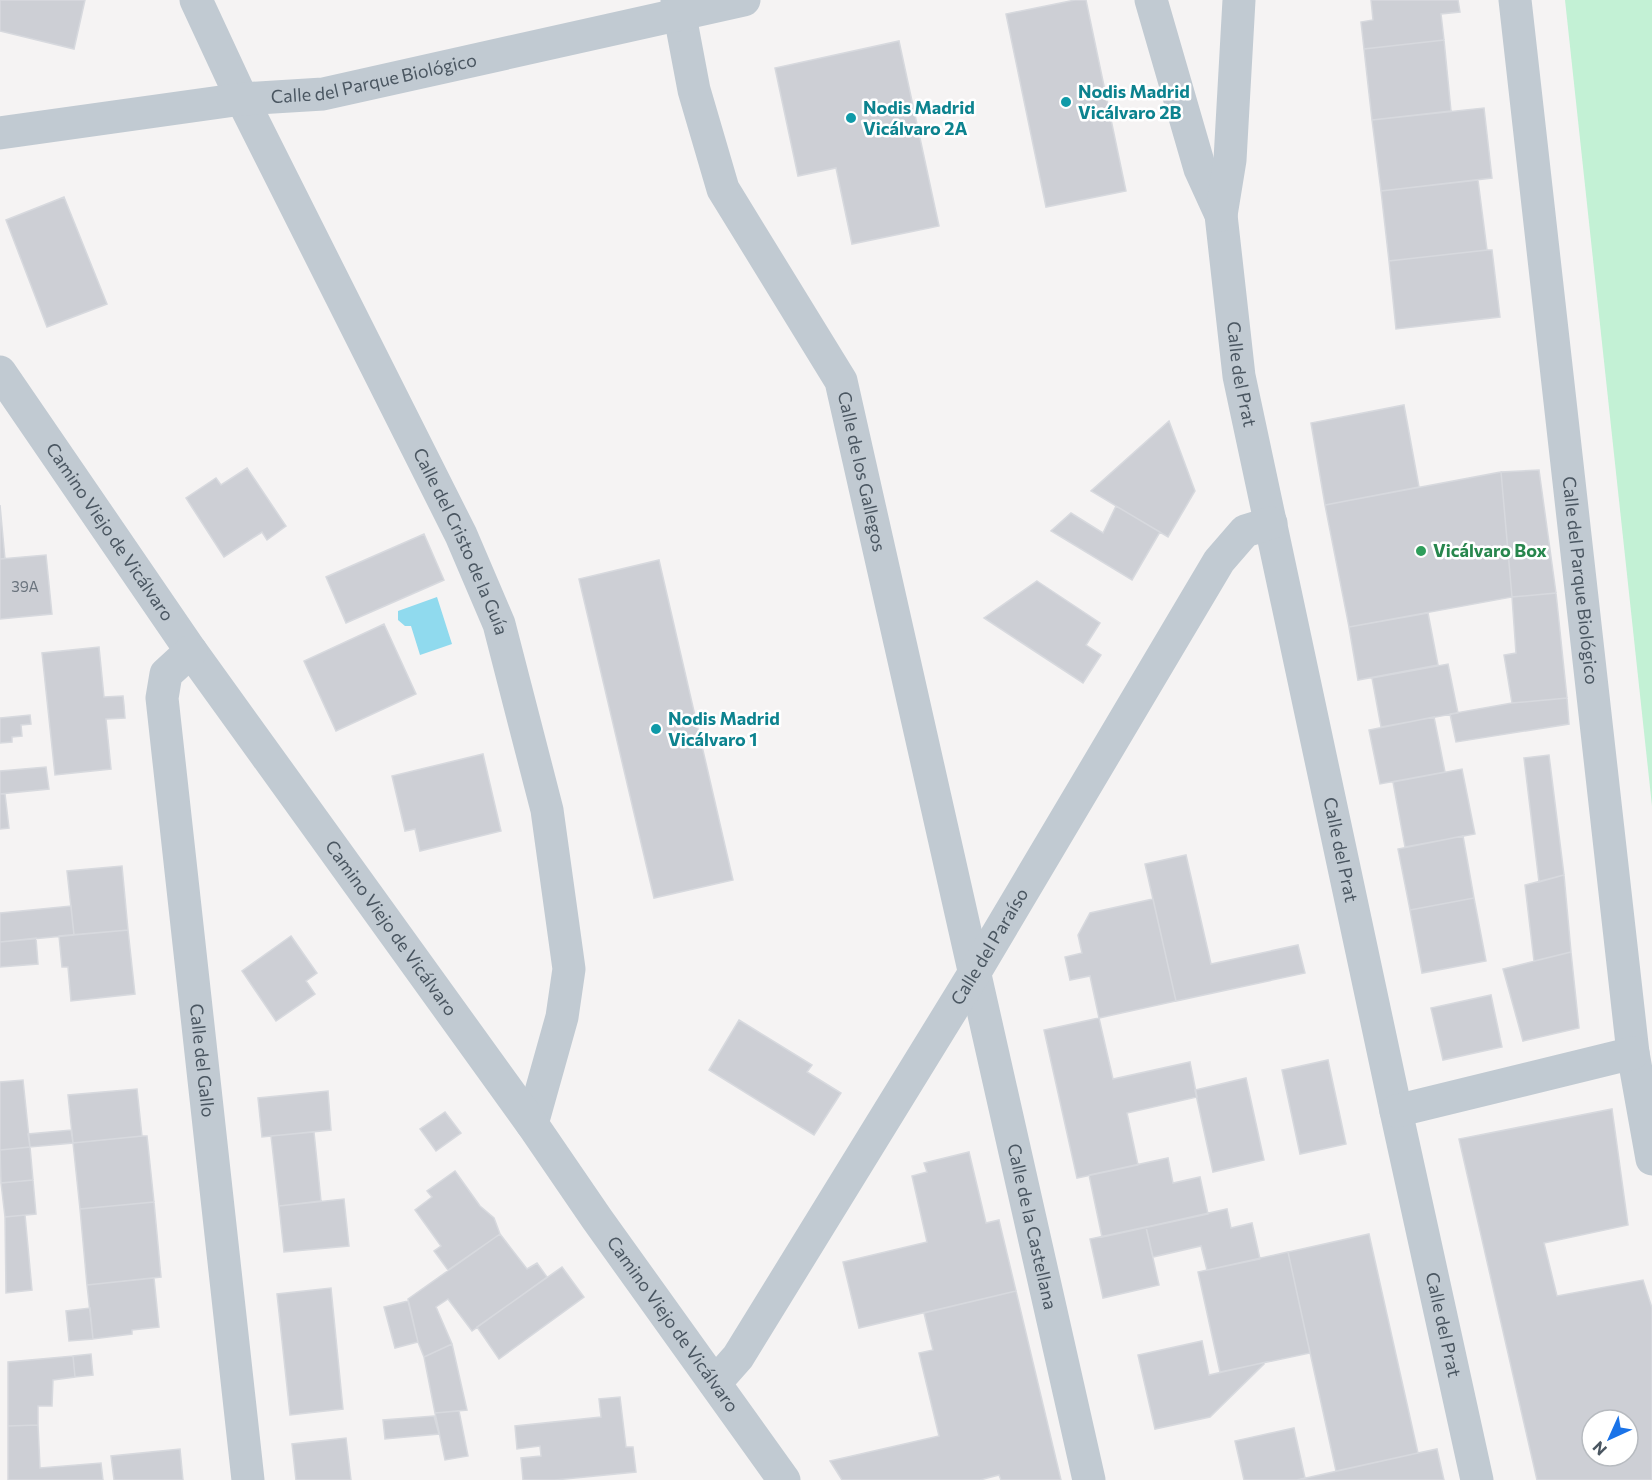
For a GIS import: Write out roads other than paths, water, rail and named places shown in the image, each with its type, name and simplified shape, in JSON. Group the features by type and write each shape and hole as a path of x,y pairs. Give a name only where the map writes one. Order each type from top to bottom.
{"street":[{"name":"Calle del Cristo de la Guía","path":"196,0 242,99 461,534 499,624 547,810 569,969 562,1017 532,1124"},
{"name":"Calle del Parque Biológico","path":"0,133 242,99 323,94 679,7 744,0"},
{"name":"Calle del Prat","path":"1151,0 1200,169 1221,215"},
{"name":"Calle del Prat","path":"1239,0 1230,160 1221,215 1239,376 1396,1111 1478,1480"},
{"name":"Calle del Parque Biológico","path":"1515,0 1633,1053 1652,1159"},
{"name":"Calle de los Gallegos","path":"679,7 694,90 723,189 842,381 975,972"},
{"name":"Camino Viejo de Vicálvaro","path":"0,372 191,651 532,1124 597,1219 784,1480"},
{"name":"Calle del Paraíso","path":"715,1383 738,1357 975,972 1219,561 1245,531 1272,523"},
{"name":"Calle del Gallo","path":"191,651 166,674 162,698 248,1480"},
{"name":"Calle de la Castellana","path":"975,972 985,1025 1089,1480"},
{"path":"1396,1111 1633,1053"}],"water":[{"path":"437,597 452,644 420,655 411,626 405,626 398,620 398,611"}],"place":[{"name":"Nodis Madrid Vicálvaro 2B","path":"1066,102"},
{"name":"Nodis Madrid Vicálvaro 2A","path":"851,118"},
{"name":"Vicálvaro Box","path":"1421,551"},
{"name":"Nodis Madrid Vicálvaro 1","path":"656,729"}]}
